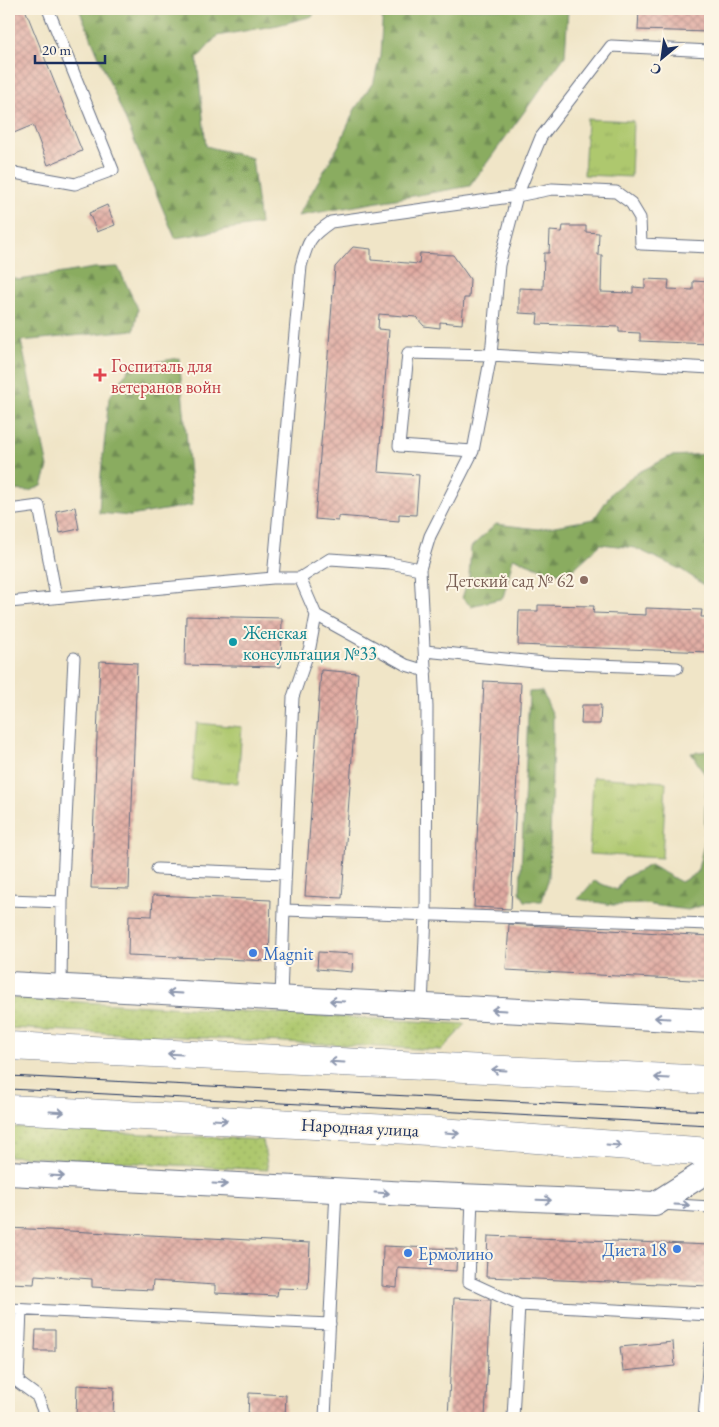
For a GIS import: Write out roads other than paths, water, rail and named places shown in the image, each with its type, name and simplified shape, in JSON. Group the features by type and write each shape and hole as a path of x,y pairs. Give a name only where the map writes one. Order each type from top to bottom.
{"main road":[{"path":"9,1046 710,1080"},
{"name":"Народная улица","path":"9,1109 428,1131 710,1152"}],"street":[{"path":"9,984 710,1021"},
{"path":"9,1173 472,1197 655,1204 710,1168"}],"lane":[{"path":"9,172 75,184 113,170 48,9"},
{"path":"422,1006 426,914 427,708 420,569 430,536 473,450 491,355 499,265 517,196 542,137 611,46 710,51"},
{"path":"273,578 301,266 306,249 314,233 331,222 517,196 552,189 616,192 631,203 640,218 641,244 710,247"},
{"path":"473,450 399,446 408,352 710,368"},
{"path":"9,510 39,506 56,597"},
{"path":"9,602 273,578 300,578 330,559 390,563 420,569"},
{"path":"281,998 294,697 310,647 316,615 300,578"},
{"path":"316,615 406,665 426,671"},
{"path":"425,651 545,663 677,668"},
{"path":"61,987 62,902 74,658"},
{"path":"157,869 285,874"},
{"path":"9,900 62,902"},
{"path":"284,910 710,924"},
{"path":"324,1418 336,1190"},
{"path":"472,1197 468,1282 519,1305 710,1315"},
{"path":"655,1204 710,1207"},
{"path":"513,1418 519,1305"},
{"path":"9,1309 330,1324"},
{"path":"21,1310 14,1384 37,1396 46,1418"},
{"path":"704,1418 710,1346"}],"tram line":[{"path":"9,1076 710,1111"},
{"path":"9,1089 710,1125"}],"place":[{"name":"Госпиталь для ветеранов войн","path":"100,375"},
{"name":"Детский сад № 62","path":"584,580"},
{"name":"Женская консультация №33","path":"233,642"},
{"name":"Magnit","path":"253,953"},
{"name":"Диета 18","path":"677,1249"},
{"name":"Ермолино","path":"408,1253"}]}
